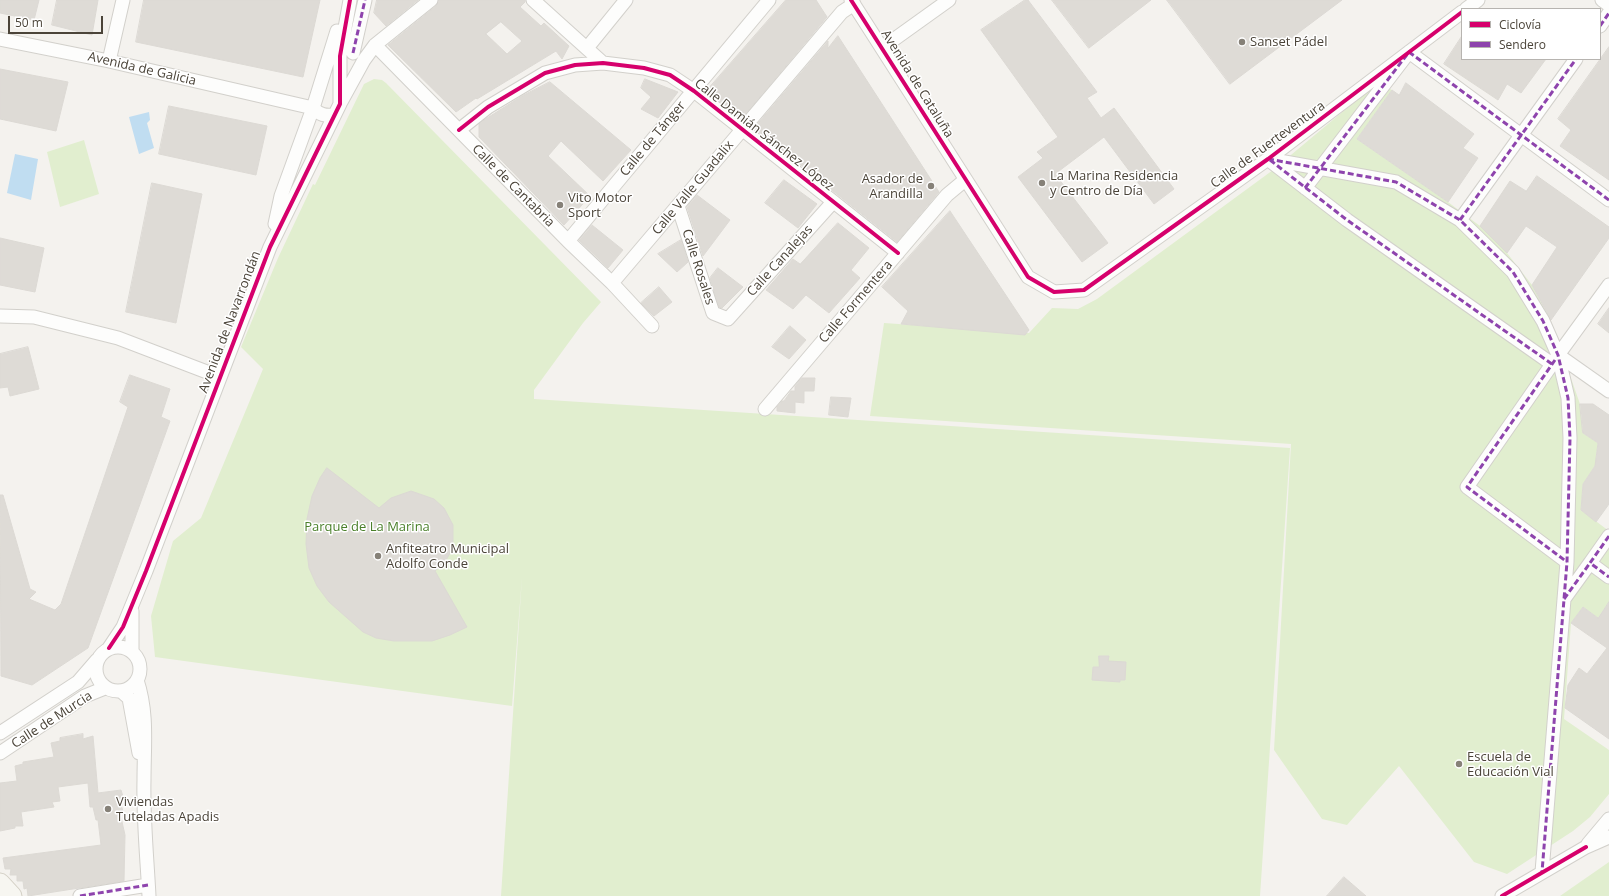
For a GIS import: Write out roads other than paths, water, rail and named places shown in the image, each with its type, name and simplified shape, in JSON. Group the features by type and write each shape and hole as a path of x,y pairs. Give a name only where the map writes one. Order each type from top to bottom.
{"main road":[{"path":"0,883 12,896"}],"street":[{"path":"109,61 123,0"},
{"name":"Avenida de Navarrondán","path":"270,247 281,196 313,108 348,0"},
{"name":"Avenida de Navarrondán","path":"109,648 123,627 132,606 270,247 338,104 340,56 348,0"},
{"path":"353,54 365,0"},
{"path":"313,108 319,114 326,116 338,104 364,60 375,45 431,0"},
{"path":"533,0 604,63"},
{"path":"587,48 626,0"},
{"name":"Calle de Tánger","path":"568,241 770,0"},
{"path":"882,48 949,0"},
{"path":"1467,8 1478,0"},
{"path":"1602,0 1609,5"},
{"name":"Avenida de Cataluña","path":"853,2 1028,277 1054,292 1084,290"},
{"name":"Calle Valle Guadalix","path":"612,283 842,12 853,2"},
{"name":"Calle de Fuerteventura","path":"1084,290 1268,159 1461,13"},
{"path":"1601,25 1609,13"},
{"name":"Avenida de Galicia","path":"0,39 109,61 313,108"},
{"name":"Calle de Cantabria","path":"375,45 568,241 612,283 652,326"},
{"path":"1306,188 1409,52 1609,200"},
{"path":"1460,220 1575,60"},
{"name":"Calle Damián Sánchez López","path":"459,130 488,107 545,73 575,65 604,63 644,68 670,75 694,91 898,253"},
{"path":"319,89 326,87 334,89 338,104"},
{"name":"Avenida de Galicia","path":"284,101 302,100 319,89"},
{"path":"1268,159 1396,182 1460,220 1513,272 1543,321 1568,398 1570,438 1567,562 1542,872"},
{"path":"1268,159 1347,220 1555,360 1609,391"},
{"name":"Calle Formentera","path":"764,409 947,196 965,180"},
{"name":"Calle Canalejas","path":"728,319 833,202"},
{"name":"Calle Rosales","path":"678,206 713,313 728,319"},
{"path":"1567,562 1467,487 1609,285"},
{"path":"0,316 34,317 118,338 220,377"},
{"path":"1564,599 1609,536"},
{"path":"1590,563 1609,576"},
{"name":"Avenida de Navarrondán","path":"132,606 132,652"},
{"path":"80,896 148,890 144,781 145,717 138,680 140,666 132,652 118,646 109,648 101,654 97,660 95,671 98,680 105,688 121,692 129,698 144,781"},
{"name":"Calle de Murcia","path":"0,733 78,682 97,660"},
{"path":"121,692 130,688 138,680"},
{"name":"Calle de Murcia","path":"0,753 85,696 105,688"},
{"path":"1586,847 1609,818"},
{"path":"1502,896 1586,847 1609,837"}],"water":[{"path":"149,112 150,120 147,123 154,148 139,154 129,117"},
{"path":"15,154 38,159 31,200 7,193"}],"place":[{"name":"Sanset Pádel","path":"1242,42"},
{"name":"La Marina Residencia y Centro de Día","path":"1042,183"},
{"name":"Asador de Arandilla","path":"931,186"},
{"name":"Vito Motor Sport","path":"560,205"},
{"name":"Anfiteatro Municipal Adolfo Conde","path":"378,556"},
{"name":"Escuela de Educación Vial","path":"1459,764"},
{"name":"Viviendas Tuteladas Apadis","path":"108,809"}],"park label":[{"name":"Parque de La Marina","path":"367,527"}]}
